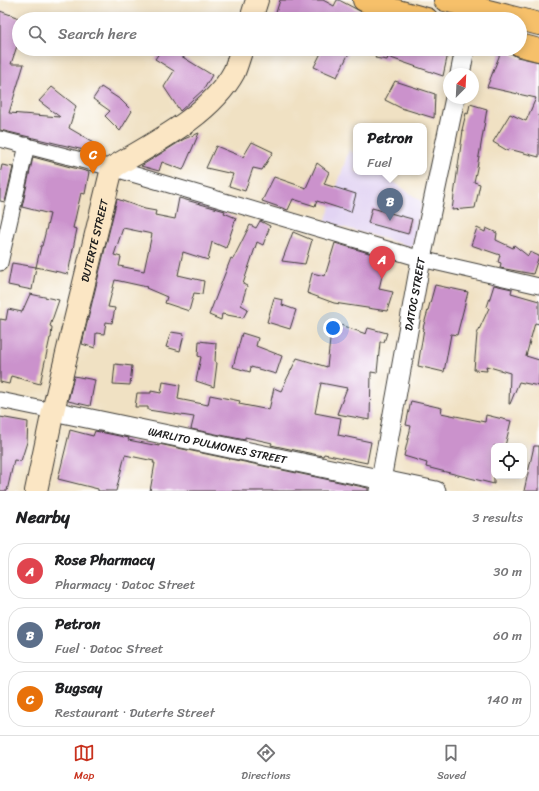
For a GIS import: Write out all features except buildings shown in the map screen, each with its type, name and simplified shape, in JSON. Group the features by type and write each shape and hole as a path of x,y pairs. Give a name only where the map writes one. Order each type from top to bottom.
{"main road":[{"path":"253,12 257,0"},
{"path":"364,0 372,4 401,12"},
{"path":"445,0 487,12"},
{"path":"527,21 539,24"},
{"path":"527,46 539,50"},
{"path":"112,168 182,125 208,106 222,90 234,72 240,56"},
{"name":"DUTERTE STREET","path":"38,491 53,411 112,168"}],"street":[{"path":"461,68 464,56"},
{"name":"DATOC STREET","path":"380,485 421,259 454,104"},
{"path":"0,139 112,168 421,259 539,286"},
{"path":"0,263 27,145"},
{"name":"WARLITO PULMONES STREET","path":"0,400 380,485 436,491"}],"shaded area":[{"path":"349,150 353,153 353,175 384,175 422,202 412,247 325,222"}],"place":[{"name":"Bugsay","path":"93,174"},
{"name":"Petron","path":"390,221"},
{"name":"Rose Pharmacy","path":"382,279"}]}
